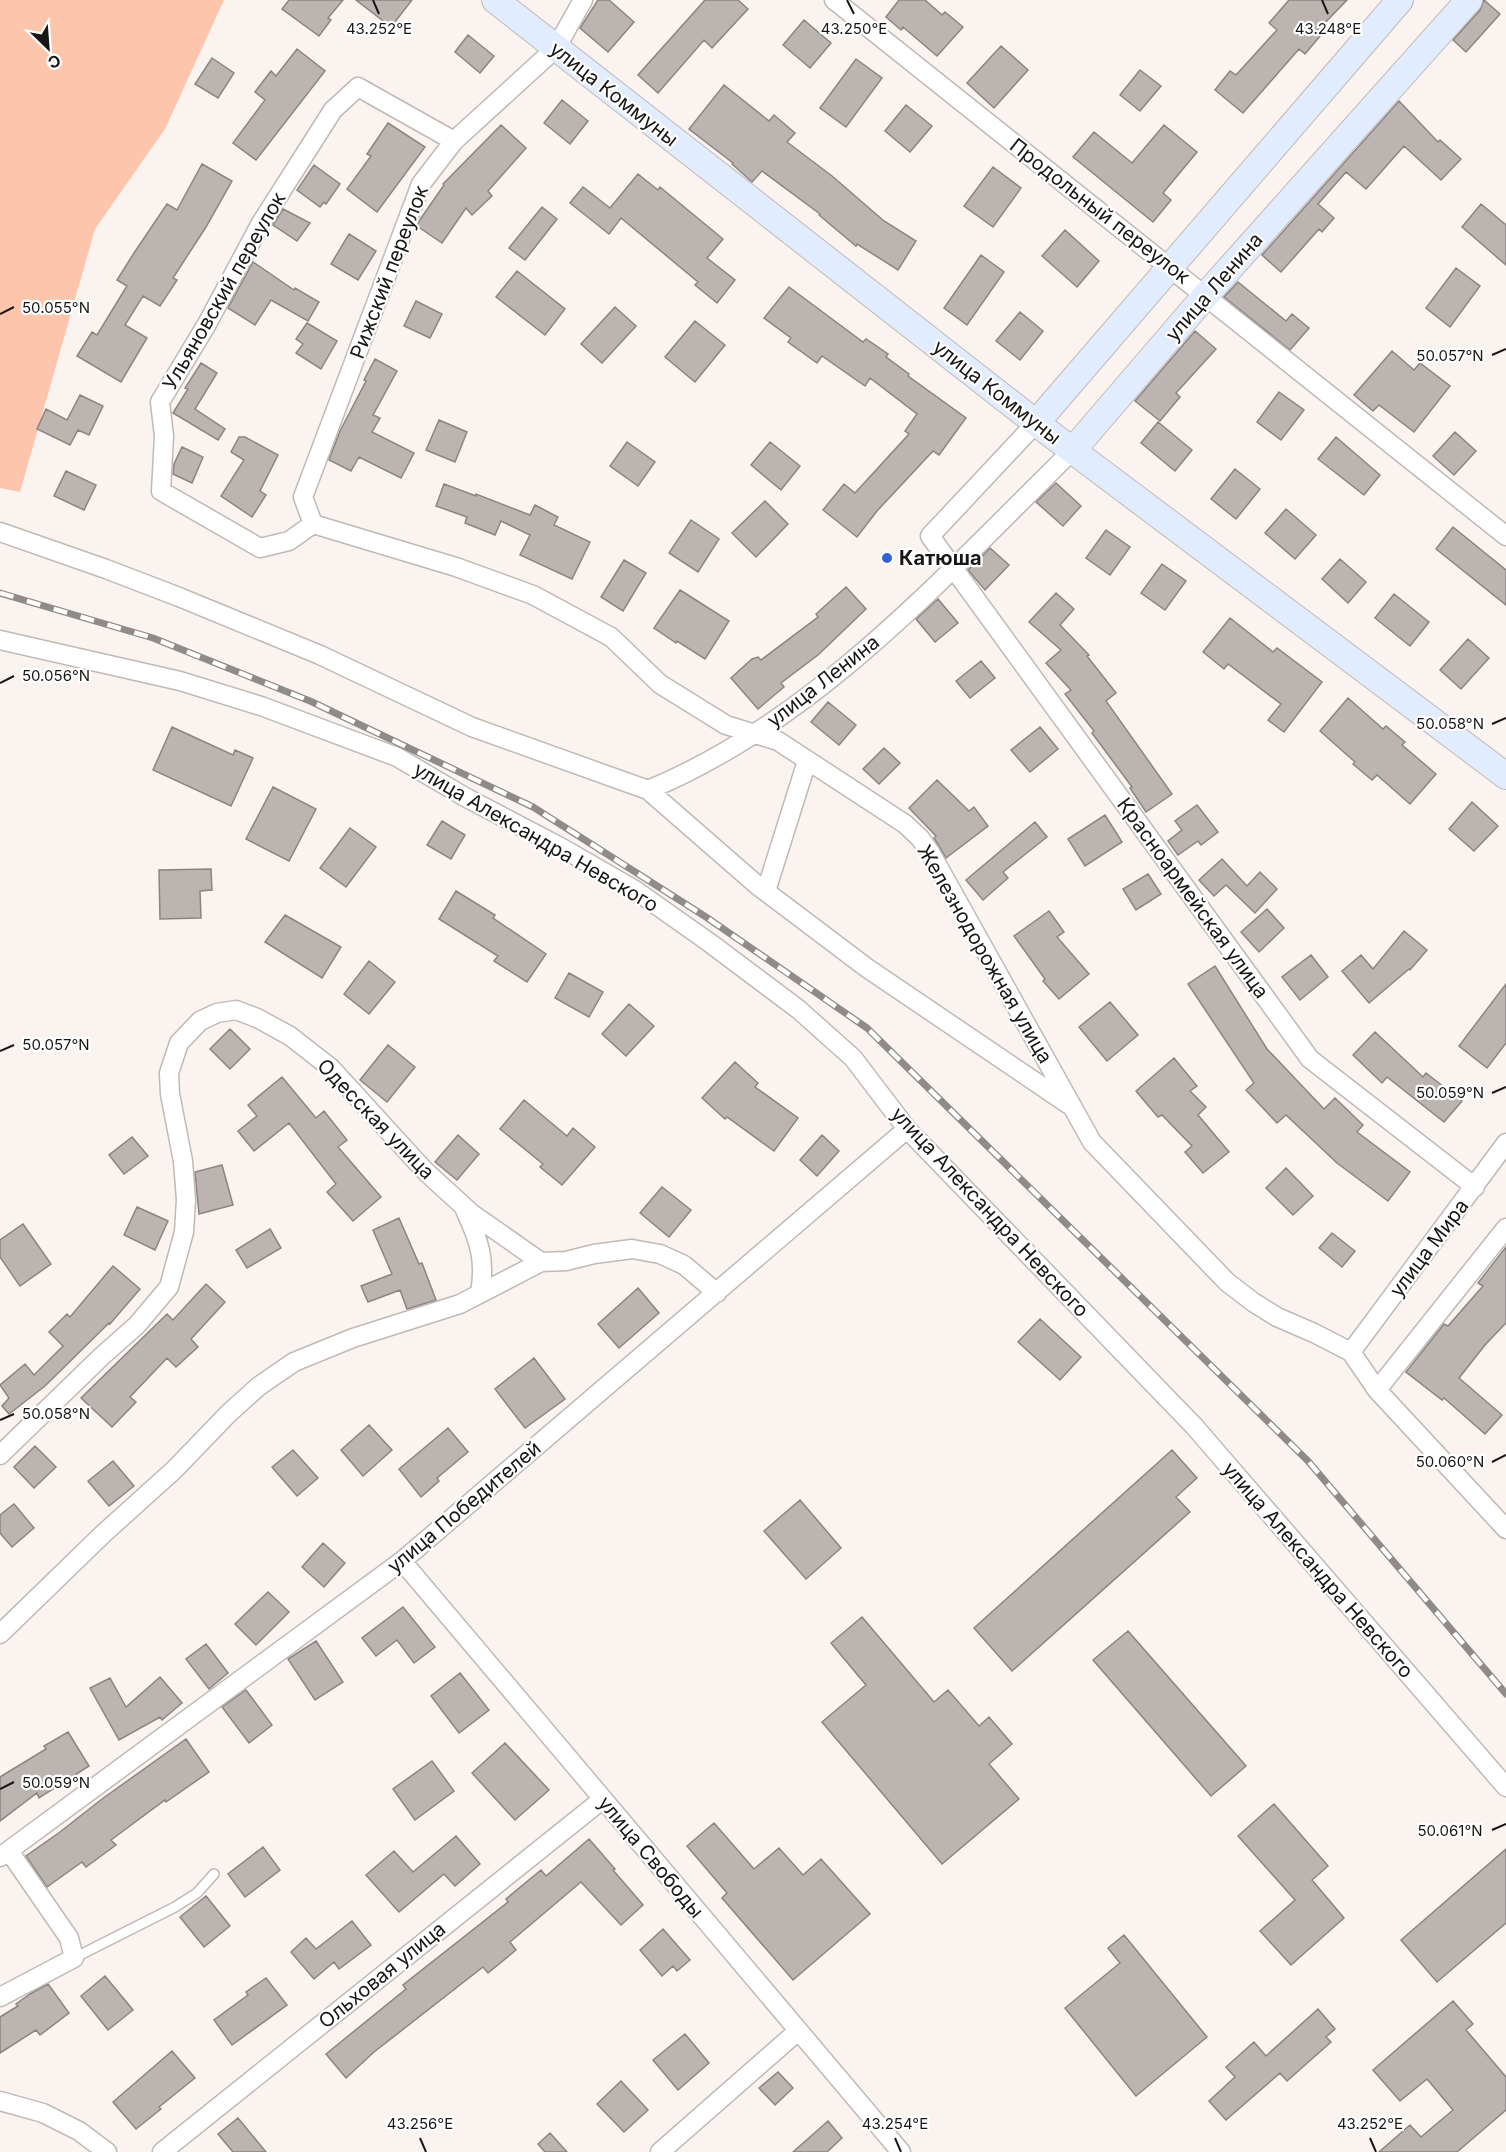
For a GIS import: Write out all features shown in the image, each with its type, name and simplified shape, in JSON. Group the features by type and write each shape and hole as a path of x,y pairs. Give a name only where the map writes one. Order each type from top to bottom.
{"street":[{"name":"улица Коммуны","path":"495,0 1036,423 1506,776"},
{"name":"Рижский переулок","path":"313,524 303,497 421,184 454,141 556,48 582,0"},
{"name":"Продольный переулок","path":"834,0 1506,536"},
{"path":"953,568 930,536 1036,423 1400,0"},
{"name":"улица Ленина","path":"648,790 679,777 755,734 799,705 897,622 1073,450 1206,295 1469,0"},
{"name":"Ульяновский переулок","path":"313,524 289,542 260,548 161,492 164,436 160,402 207,324 267,213 333,110 358,87 454,141"},
{"name":"Железнодорожная улица","path":"313,524 456,567 533,595 611,637 660,684 726,726 778,741 904,824 920,838 945,877 1092,1142 1227,1282 1277,1317 1351,1353 1377,1390 1506,1529"},
{"path":"0,532 180,597 320,655 472,727 648,790 766,891 867,968 1072,1107"},
{"name":"Красноармейская улица","path":"953,568 1310,1059 1475,1187"},
{"name":"улица Александра Невского","path":"0,640 180,681 261,706 397,757 634,890 711,943 798,1009 853,1058 907,1129 1194,1426 1506,1786"},
{"path":"766,891 807,761"},
{"name":"Одесская улица","path":"0,1455 136,1325 169,1287 184,1232 186,1200 183,1161 170,1094 170,1073 179,1043 201,1021 217,1013 236,1010 257,1018 290,1036 331,1068 425,1171 463,1206 541,1262"},
{"name":"улица Победителей","path":"4,1854 402,1561 907,1129"},
{"name":"улица Мира","path":"1351,1353 1506,1143"},
{"name":"Одесская улица","path":"463,1206 478,1237 482,1255 483,1275 480,1293"},
{"path":"1377,1390 1506,1228"},
{"path":"0,1634 103,1534 174,1470 229,1413 259,1386 294,1362 353,1338 460,1304 541,1262 566,1262 594,1254 641,1250 660,1254 684,1265 717,1293"},
{"name":"улица Свободы","path":"402,1561 901,2152"},
{"name":"Ольховая улица","path":"162,2152 603,1799"},
{"path":"0,1996 74,1958 69,1938 4,1854"},
{"path":"660,2152 798,2031"},
{"path":"0,2101 43,2113 79,2131 107,2152"}],"lane":[{"path":"74,1958 175,1907 197,1893 214,1874"}],"shaded area":[{"path":"0,0 224,0 165,129 95,229 20,492 0,488"}],"building":[{"path":"289,0 343,0 328,18 331,20 319,36 282,9"},
{"path":"356,0 412,0 391,27"},
{"path":"598,0 609,0 634,22 608,52 580,28"},
{"path":"705,0 738,0 748,9 712,48 704,40 658,93 638,75"},
{"path":"899,0 925,0 942,15 945,12 963,27 937,56 903,27 901,30 886,17"},
{"path":"1289,0 1347,0 1317,31 1321,35 1305,54 1299,49 1243,113 1215,90 1230,71 1236,75 1277,30 1269,23"},
{"path":"1484,0 1500,14 1466,52 1453,40 1480,10"},
{"path":"804,20 831,43 810,68 783,45"},
{"path":"468,35 494,56 480,73 455,52"},
{"path":"1001,46 1028,70 994,108 967,83"},
{"path":"297,49 325,71 256,160 233,143 265,100 255,92 271,71 276,76"},
{"path":"212,58 234,73 218,98 195,84"},
{"path":"856,59 882,78 846,127 820,108"},
{"path":"1140,70 1161,86 1140,111 1120,95"},
{"path":"724,85 769,121 774,115 795,133 787,142 832,176 884,221 916,241 898,270 857,244 856,246 820,214 762,171 752,182 733,163 689,129"},
{"path":"562,100 588,121 570,144 544,123"},
{"path":"1399,101 1438,142 1440,140 1461,159 1441,180 1404,146 1366,189 1346,172 1318,204 1334,218 1322,232 1319,229 1281,272 1262,255"},
{"path":"906,105 932,126 910,152 885,131"},
{"path":"388,123 425,147 377,212 347,189 371,156 367,154"},
{"path":"501,125 526,148 488,191 492,196 472,215 466,208 442,243 417,226 419,221 443,184"},
{"path":"1164,125 1197,152 1163,193 1171,200 1153,222 1073,157 1094,132 1132,163"},
{"path":"202,164 232,181 173,278 177,280 160,306 143,296 125,325 147,338 121,382 77,356 92,332 97,335 127,286 117,280 134,253 167,204 177,210"},
{"path":"314,165 340,184 326,204 324,202 320,207 297,190"},
{"path":"993,167 1021,188 993,227 964,206"},
{"path":"638,174 658,190 660,187 723,239 707,258 735,280 717,303 695,285 698,282 621,218 609,234 570,203 583,187 610,208"},
{"path":"1481,204 1506,225 1506,265 1462,227"},
{"path":"542,207 557,219 525,260 509,248"},
{"path":"283,209 310,223 297,241 273,225"},
{"path":"1065,230 1099,261 1077,287 1042,256"},
{"path":"349,234 376,251 358,280 331,264"},
{"path":"981,255 1004,272 967,325 944,308"},
{"path":"253,262 294,290 295,288 319,302 308,321 271,300 255,325 228,308"},
{"path":"1456,268 1480,286 1450,327 1426,308"},
{"path":"517,271 565,309 545,335 496,297"},
{"path":"1238,282 1286,321 1292,314 1309,328 1290,350 1224,297"},
{"path":"789,287 863,342 866,339 888,354 886,357 909,374 908,376 966,418 939,455 933,451 877,511 857,537 823,510 844,484 855,493 909,434 905,431 917,414 870,378 865,386 822,356 817,363 788,342 791,338 764,318"},
{"path":"416,301 442,314 430,338 404,326"},
{"path":"615,307 636,326 602,363 581,344"},
{"path":"1020,312 1043,331 1020,360 996,341"},
{"path":"695,321 725,345 695,382 665,357"},
{"path":"307,323 337,341 321,369 296,353 303,344 296,339"},
{"path":"1195,331 1216,349 1176,393 1180,397 1160,421 1135,401"},
{"path":"1392,351 1414,370 1420,363 1450,386 1414,432 1379,405 1373,411 1354,395"},
{"path":"375,359 397,371 373,415 380,418 372,432 414,453 401,478 359,457 351,471 329,460 340,431"},
{"path":"201,363 217,373 195,409 225,429 218,440 173,413"},
{"path":"1279,392 1304,410 1281,440 1257,422"},
{"path":"80,395 103,406 89,435 78,430 70,445 37,429 46,409 67,420"},
{"path":"439,420 467,432 455,462 426,450"},
{"path":"1158,422 1192,450 1175,471 1141,443"},
{"path":"1455,432 1476,451 1454,475 1433,456"},
{"path":"239,437 245,437 278,455 260,491 266,495 252,517 221,496 244,460 231,452"},
{"path":"1336,437 1380,475 1364,495 1318,459"},
{"path":"627,442 655,462 638,486 610,466"},
{"path":"770,442 800,466 781,490 751,465"},
{"path":"182,447 203,457 192,483 173,474 174,464"},
{"path":"1235,469 1260,489 1236,519 1211,499"},
{"path":"66,471 96,485 84,510 54,496"},
{"path":"1056,483 1081,506 1063,526 1036,502"},
{"path":"444,484 530,515 535,505 558,517 554,525 590,542 572,579 520,555 530,535 501,521 495,535 465,523 467,517 436,506"},
{"path":"765,501 788,524 756,557 732,533"},
{"path":"1286,509 1316,535 1295,559 1265,533"},
{"path":"691,520 719,539 698,572 669,553"},
{"path":"1453,527 1506,570 1506,605 1436,549"},
{"path":"1106,530 1130,547 1110,575 1086,558"},
{"path":"990,548 1009,565 985,590 968,570"},
{"path":"1340,559 1366,582 1348,603 1322,579"},
{"path":"624,560 646,573 623,611 601,597"},
{"path":"1162,564 1186,581 1165,610 1141,593"},
{"path":"846,587 866,609 818,655 781,683 784,687 758,709 731,678 752,659 758,657 761,660 818,617 816,614"},
{"path":"680,590 729,621 705,659 654,628"},
{"path":"1056,593 1074,609 1060,625 1089,655 1087,656 1116,693 1106,701 1172,794 1146,812 1130,788 1132,787 1092,733 1094,731 1065,694 1071,690 1046,663 1061,650 1029,622"},
{"path":"1394,594 1429,622 1410,646 1375,618"},
{"path":"938,599 958,623 935,642 916,619"},
{"path":"1230,618 1273,652 1277,648 1322,682 1284,732 1268,720 1281,704 1228,664 1224,669 1203,652"},
{"path":"1468,639 1489,658 1461,689 1440,670"},
{"path":"981,661 995,678 970,698 956,681"},
{"path":"1348,698 1383,729 1386,726 1405,742 1402,745 1436,774 1410,804 1377,775 1372,780 1320,731"},
{"path":"828,702 856,725 839,745 811,722"},
{"path":"172,727 233,755 235,750 253,758 231,806 153,770"},
{"path":"1040,727 1058,749 1030,772 1011,750"},
{"path":"884,748 900,763 879,784 863,769"},
{"path":"937,780 969,811 974,807 988,826 946,858 934,838 936,836 909,808"},
{"path":"273,787 316,809 289,861 246,839"},
{"path":"1472,802 1498,826 1474,851 1449,829"},
{"path":"1197,805 1218,832 1201,845 1198,841 1178,855 1168,841 1182,830 1175,821"},
{"path":"1105,815 1122,842 1085,866 1068,839"},
{"path":"442,821 465,835 451,859 427,845"},
{"path":"1035,822 1047,837 1003,872 1008,878 983,900 966,880"},
{"path":"350,828 376,847 346,887 320,868"},
{"path":"1222,859 1247,886 1260,872 1277,889 1255,913 1226,885 1214,896 1199,880"},
{"path":"211,869 212,890 200,891 201,918 160,919 159,870"},
{"path":"1148,874 1161,894 1136,910 1123,889"},
{"path":"456,891 495,915 493,918 546,954 527,982 494,961 498,956 439,919"},
{"path":"1267,909 1284,928 1259,952 1241,932"},
{"path":"1049,911 1064,932 1057,937 1089,974 1059,999 1043,981 1045,979 1014,936"},
{"path":"285,915 341,947 322,978 265,942"},
{"path":"1404,931 1427,950 1410,970 1369,1003 1342,971 1361,955 1373,969"},
{"path":"1311,955 1328,977 1300,1000 1282,977"},
{"path":"369,961 395,982 369,1014 344,994"},
{"path":"1215,966 1267,1049 1324,1109 1335,1098 1363,1125 1357,1132 1410,1172 1388,1201 1337,1163 1286,1115 1277,1123 1246,1090 1254,1083 1188,984"},
{"path":"569,973 603,992 589,1017 555,998"},
{"path":"1506,984 1506,1043 1487,1068 1459,1046"},
{"path":"1110,1002 1138,1035 1107,1061 1079,1027"},
{"path":"629,1004 654,1026 626,1056 602,1034"},
{"path":"230,1029 250,1049 230,1069 210,1049"},
{"path":"1375,1032 1423,1077 1426,1073 1462,1101 1444,1122 1387,1077 1382,1083 1353,1055"},
{"path":"388,1045 415,1067 387,1102 360,1080"},
{"path":"1174,1058 1197,1086 1190,1091 1206,1107 1198,1115 1229,1152 1203,1173 1185,1152 1192,1146 1162,1115 1158,1117 1136,1091"},
{"path":"735,1062 758,1083 755,1087 798,1118 774,1151 727,1117 725,1119 702,1098"},
{"path":"282,1077 316,1118 324,1111 347,1140 338,1147 381,1197 353,1221 327,1192 336,1184 289,1123 254,1151 238,1131 257,1116 248,1105"},
{"path":"524,1100 567,1136 573,1128 595,1147 562,1185 540,1167 543,1164 500,1129"},
{"path":"458,1135 479,1154 457,1180 435,1162"},
{"path":"822,1135 839,1151 817,1176 800,1160"},
{"path":"132,1137 148,1156 124,1174 109,1155"},
{"path":"222,1165 233,1205 199,1214 195,1172"},
{"path":"1286,1168 1313,1196 1293,1215 1266,1188"},
{"path":"662,1187 691,1210 669,1237 640,1213"},
{"path":"137,1207 168,1221 155,1250 124,1235"},
{"path":"399,1218 419,1264 422,1263 436,1300 407,1309 400,1290 368,1302 361,1286 392,1274 373,1230"},
{"path":"23,1224 51,1264 20,1286 0,1257 0,1240"},
{"path":"270,1229 281,1248 247,1268 236,1250"},
{"path":"1332,1233 1355,1251 1342,1267 1319,1248"},
{"path":"1506,1247 1506,1323 1459,1378 1502,1415 1485,1434 1444,1398 1442,1400 1406,1372 1444,1324 1448,1326 1483,1286 1478,1283"},
{"path":"113,1266 140,1289 110,1324 45,1386 9,1414 2,1406 9,1398 0,1385 25,1364 34,1375 63,1346 49,1332 67,1314 70,1317"},
{"path":"206,1284 225,1302 191,1339 198,1347 176,1367 167,1358 130,1397 136,1402 112,1427 81,1398 167,1314 173,1320"},
{"path":"638,1288 659,1313 619,1348 598,1324"},
{"path":"1040,1319 1081,1357 1060,1380 1018,1342"},
{"path":"534,1358 565,1399 525,1428 495,1389"},
{"path":"369,1425 392,1450 363,1476 341,1450"},
{"path":"448,1428 468,1452 437,1478 439,1481 421,1497 399,1469"},
{"path":"35,1446 56,1467 34,1488 14,1467"},
{"path":"293,1450 318,1478 297,1496 272,1467"},
{"path":"1172,1450 1197,1478 1176,1497 1190,1512 1012,1671 974,1628"},
{"path":"113,1461 134,1486 109,1506 88,1481"},
{"path":"800,1500 841,1548 806,1579 764,1531"},
{"path":"14,1504 34,1528 12,1547 0,1533 0,1515"},
{"path":"323,1543 345,1563 324,1587 302,1567"},
{"path":"268,1592 289,1612 256,1645 235,1624"},
{"path":"403,1607 435,1647 414,1663 397,1640 376,1656 362,1638"},
{"path":"862,1617 934,1702 948,1690 979,1726 989,1717 1012,1744 989,1764 1019,1799 942,1864 822,1722 866,1685 831,1643"},
{"path":"1128,1631 1246,1766 1211,1796 1093,1660"},
{"path":"316,1641 343,1682 315,1700 288,1659"},
{"path":"206,1644 228,1673 209,1689 186,1659"},
{"path":"460,1673 489,1710 459,1733 431,1696"},
{"path":"160,1677 182,1703 162,1720 160,1717 119,1740 90,1688 110,1678 126,1707"},
{"path":"246,1690 272,1725 249,1743 222,1707"},
{"path":"68,1732 89,1766 39,1798 37,1793 0,1821 0,1777 46,1749 44,1746"},
{"path":"186,1739 209,1772 166,1802 165,1800 111,1840 116,1845 86,1867 82,1862 47,1887 26,1856"},
{"path":"505,1743 549,1790 515,1820 472,1773"},
{"path":"432,1761 454,1791 415,1820 393,1789"},
{"path":"1274,1804 1328,1866 1312,1880 1344,1918 1291,1965 1260,1931 1295,1900 1238,1836"},
{"path":"714,1823 754,1869 779,1848 803,1875 821,1859 870,1914 793,1980 722,1898 727,1893 687,1846"},
{"path":"456,1836 480,1864 455,1886 444,1874 399,1912 366,1875 394,1851 413,1872"},
{"path":"589,1839 643,1905 621,1925 581,1882 510,1942 516,1950 488,1973 483,1967 374,2052 346,2078 326,2054 406,1989 403,1985 508,1902 506,1899 541,1870 546,1876"},
{"path":"263,1847 280,1870 245,1897 228,1874"},
{"path":"1506,1849 1506,1923 1437,1982 1401,1940"},
{"path":"206,1896 230,1926 204,1947 180,1917"},
{"path":"352,1921 371,1945 339,1969 334,1962 314,1979 291,1952 306,1938 316,1949"},
{"path":"663,1929 690,1960 677,1971 673,1966 662,1976 640,1950"},
{"path":"1124,1935 1207,2037 1136,2096 1065,2008 1120,1963 1108,1948"},
{"path":"105,1976 133,2010 108,2030 81,1996"},
{"path":"266,1978 287,2005 232,2045 214,2020 248,1995 246,1992"},
{"path":"48,1984 69,2013 40,2035 36,2030 0,2053 0,2017 18,2006 16,2004 30,1994"},
{"path":"1453,2001 1473,2024 1466,2030 1506,2077 1506,2110 1457,2152 1379,2152 1410,2125 1421,2137 1453,2110 1427,2079 1400,2101 1373,2070"},
{"path":"1318,2009 1335,2029 1326,2037 1331,2042 1287,2081 1280,2073 1226,2120 1209,2101 1235,2077 1226,2067 1254,2042 1266,2056"},
{"path":"685,2034 709,2063 678,2090 653,2060"},
{"path":"172,2051 195,2078 136,2129 113,2102"},
{"path":"778,2072 793,2088 775,2105 759,2088"},
{"path":"621,2081 648,2110 624,2132 597,2104"},
{"path":"238,2118 266,2152 233,2152 218,2134"},
{"path":"828,2121 842,2138 827,2152 793,2152"},
{"path":"550,2133 567,2152 545,2152 538,2144"}],"railway":[{"path":"0,593 153,638 310,701 533,807 706,917 867,1028 1308,1461 1506,1694"}],"place":[{"name":"Катюша","path":"887,558"}]}
